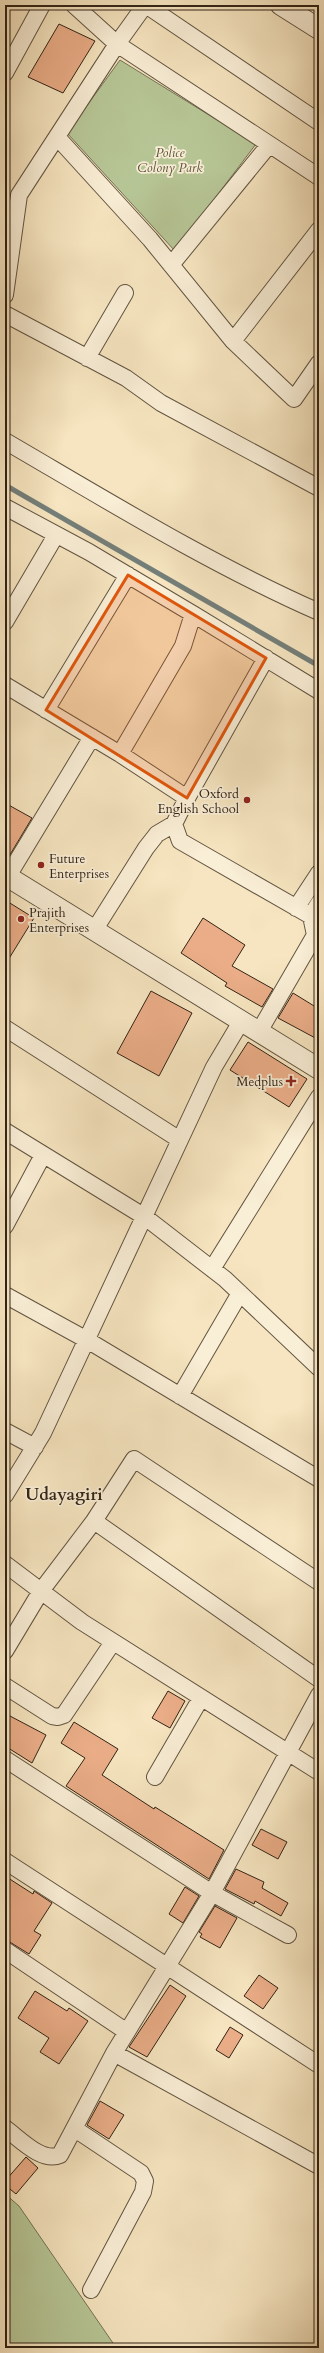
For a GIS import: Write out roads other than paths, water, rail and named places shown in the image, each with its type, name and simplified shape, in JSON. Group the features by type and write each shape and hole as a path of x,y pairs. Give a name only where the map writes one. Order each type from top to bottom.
{"street":[{"path":"5,73 42,5"},
{"path":"74,5 117,44 319,177"},
{"path":"5,295 19,196 117,44 146,5 319,122"},
{"path":"281,5 319,29"},
{"path":"57,138 171,265 233,341 294,399 319,363"},
{"path":"171,265 269,145"},
{"path":"233,341 319,230"},
{"path":"87,358 125,293"},
{"path":"5,314 126,378 161,403 319,488"},
{"path":"5,441 139,519 287,598 319,612"},
{"path":"5,507 128,575 319,691"},
{"path":"5,622 56,535"},
{"path":"46,710 128,575"},
{"path":"120,754 183,646 193,614"},
{"path":"95,929 146,848 157,834 174,824 187,798 266,658"},
{"path":"6,688 120,754 187,798"},
{"path":"92,737 6,876 260,1030 319,1069"},
{"path":"174,824 180,841 296,908 315,910 315,935 260,1030"},
{"path":"296,908 319,872"},
{"path":"5,1495 34,1447 87,1340 214,1067 242,1020"},
{"path":"5,1028 180,1140"},
{"path":"212,1268 319,1097"},
{"path":"5,1131 145,1217 212,1268 319,1368"},
{"path":"5,1226 43,1155"},
{"path":"180,1396 240,1293"},
{"path":"5,1295 87,1340 319,1479"},
{"path":"5,1431 34,1447"},
{"path":"5,1651 41,1591 94,1521 134,1459 319,1582"},
{"path":"94,1521 319,1679"},
{"path":"5,1564 113,1642 288,1754 319,1772"},
{"path":"5,1686 52,1716 58,1717 64,1715 113,1642"},
{"path":"5,2128 44,2157 53,2158 60,2155 126,2032 212,1893 319,1695"},
{"path":"155,1777 201,1698"},
{"path":"5,1759 212,1893 288,1935"},
{"path":"5,1861 166,1967 288,2043 319,2065"},
{"path":"5,1950 126,2032"},
{"path":"114,2053 319,2166"},
{"path":"75,2128 141,2172 145,2181 143,2192 90,2290"}],"waterway":[{"path":"5,485 319,666"}],"place":[{"name":"Oxford English School","path":"247,800"},
{"name":"Future Enterprises","path":"41,865"},
{"name":"Prajith Enterprises","path":"21,919"},
{"name":"Medplus","path":"291,1081"}],"district":[{"name":"Udayagiri","path":"64,1494"}],"park label":[{"name":"Police Colony Park","path":"170,160"}]}
